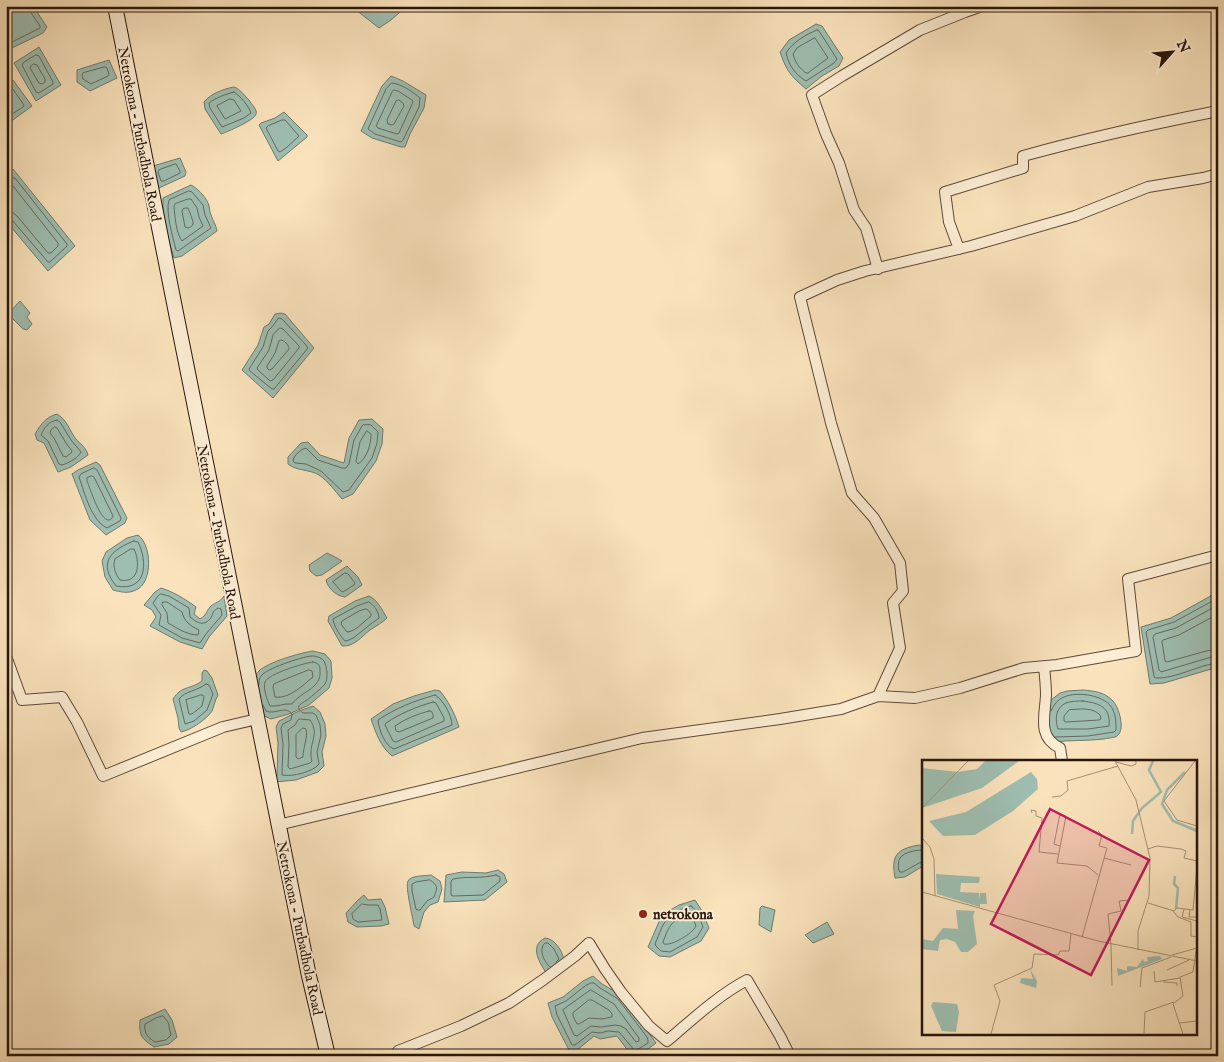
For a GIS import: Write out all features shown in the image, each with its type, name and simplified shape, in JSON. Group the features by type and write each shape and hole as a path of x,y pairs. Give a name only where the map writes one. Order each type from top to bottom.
{"main road":[{"name":"Netrokona - Purbadhola Road","path":"115,6 308,976 328,1056"}],"street":[{"path":"878,269 866,228 854,210 839,163 812,95 920,30 982,6"},
{"path":"959,249 949,222 945,192 1023,168 1023,156 1153,124 1218,111"},
{"path":"878,696 900,648 893,603 903,591 900,563 874,518 852,493 831,423 800,297 836,280 972,246 1075,216 1148,187 1218,174"},
{"path":"278,825 642,738 841,709 878,696 914,698 960,688 1024,668 1136,652 1128,579 1218,555"},
{"path":"6,656 22,700 62,697 77,722 103,776 223,727 257,719"},
{"path":"1044,666 1046,694 1044,731 1051,744 1060,748 1062,760"},
{"path":"397,1056 398,1051 461,1026 509,1003 575,956 589,943 622,992 649,1026 667,1042 709,1006 747,980 790,1056"}],"water":[{"path":"6,6 33,6 47,27 43,33 6,51"},
{"path":"351,6 407,6 379,28"},
{"path":"816,24 822,26 843,58 839,66 822,76 806,89 790,73 780,52 789,40"},
{"path":"39,47 61,85 36,101 14,63"},
{"path":"109,60 117,78 90,91 77,82 77,70"},
{"path":"391,76 426,95 424,108 405,147 372,138 361,131 382,86"},
{"path":"13,80 32,106 6,125 6,83"},
{"path":"234,87 249,100 256,114 246,122 221,134 205,109 204,102 217,92"},
{"path":"284,112 307,137 278,161 259,125"},
{"path":"180,158 186,172 185,176 159,188 153,166"},
{"path":"13,169 75,246 48,271 6,221 6,176"},
{"path":"191,185 207,200 217,231 182,256 174,258 164,221 163,198"},
{"path":"20,301 30,313 27,317 32,324 27,330 23,329 8,314"},
{"path":"275,314 285,314 314,348 273,398 242,370 258,345 264,327 269,324"},
{"path":"57,414 66,422 88,455 71,467 58,472 44,443 37,440 35,434 44,421"},
{"path":"372,419 383,429 382,444 376,461 353,494 342,499 319,475 288,464 288,457 301,443 308,442 320,455 344,463 349,438 359,420"},
{"path":"96,462 100,465 127,518 125,523 106,535 90,520 72,474"},
{"path":"138,535 143,540 148,555 149,564 145,580 142,586 130,592 113,590 105,577 102,561 106,552 127,538"},
{"path":"327,553 342,561 322,575 316,576 310,571 309,565"},
{"path":"347,566 358,577 362,585 345,597 333,592 326,580"},
{"path":"161,588 179,596 196,607 194,614 200,619 211,606 224,596 227,616 209,637 202,649 180,642 150,626 156,617 152,610 144,605"},
{"path":"1216,593 1218,594 1218,667 1164,683 1150,684 1141,627 1171,618"},
{"path":"369,596 377,603 387,618 354,643 342,646 328,621 329,616 355,601"},
{"path":"313,651 325,654 331,661 332,678 329,688 309,705 289,714 271,719 262,715 254,678 263,668 277,661"},
{"path":"204,670 212,678 218,695 212,711 206,717 194,727 181,732 173,699 183,690 202,681"},
{"path":"435,690 440,691 446,699 459,727 392,756 381,744 371,719 393,704"},
{"path":"1083,690 1095,691 1109,697 1115,703 1121,719 1119,735 1104,739 1053,742 1049,738 1045,711 1051,700 1060,693"},
{"path":"313,706 320,712 325,724 326,736 322,752 324,766 318,772 296,780 275,782 277,776 278,743 276,727 279,721"},
{"path":"922,846 922,867 905,877 895,878 894,864 897,855 900,851"},
{"path":"498,870 504,874 507,882 485,900 444,902 446,875 462,872 486,873"},
{"path":"431,875 440,881 442,889 438,902 430,905 424,912 419,929 414,926 407,884 410,879 415,877"},
{"path":"364,895 368,900 381,899 389,924 357,927 348,922 346,913"},
{"path":"695,900 709,928 701,941 670,957 659,956 648,947 662,915 679,905"},
{"path":"762,906 775,910 771,932 759,925 760,908"},
{"path":"827,922 834,934 813,943 805,935"},
{"path":"545,938 552,940 558,946 564,960 547,974 536,950 540,941"},
{"path":"593,976 602,984 621,995 656,1043 639,1056 632,1056 617,1036 600,1039 594,1036 576,1051 569,1050 552,1017 548,1003 563,997 583,981"},
{"path":"165,1009 172,1020 177,1037 169,1044 154,1047 142,1036 140,1020"}],"place":[{"name":"netrokona","path":"643,914"}]}
